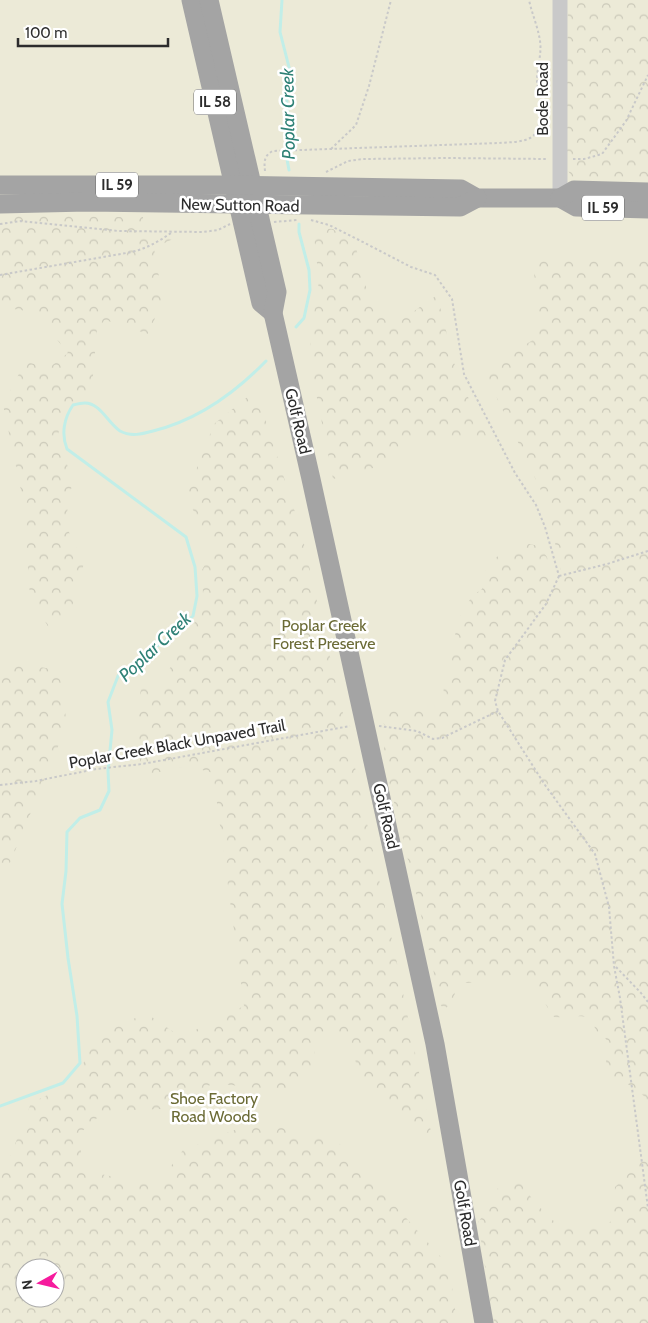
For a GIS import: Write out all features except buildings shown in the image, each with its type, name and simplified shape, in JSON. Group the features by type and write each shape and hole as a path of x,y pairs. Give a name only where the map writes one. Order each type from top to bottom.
{"main road":[{"name":"Golf Road","path":"191,0 262,303 272,313 283,355 435,1044 484,1323"},
{"name":"Golf Road","path":"209,0 259,180 258,205 278,292 272,313"},
{"name":"New Sutton Road","path":"0,185 234,185 259,180 461,189 477,198"},
{"name":"New Sutton Road","path":"0,204 87,202 460,207 477,198 560,198 574,190 648,192"},
{"name":"New Sutton Road","path":"560,198 576,208 648,208"}],"street":[{"name":"Bode Road","path":"560,0 560,198"}],"path":[{"path":"332,149 356,126 369,86 391,0"},
{"path":"259,180 264,161 268,154 273,151 518,142 533,136 538,129 539,120 540,102 537,79 540,51 539,35 529,0"},
{"path":"323,173 348,161 363,158 560,160 584,159 602,154 626,121 648,75"},
{"path":"306,219 329,225 411,268 435,275 452,299 464,374 515,473 536,505 545,527 559,576 546,604 505,660 494,701 498,711 545,785 595,854 608,907 614,966 648,1208"},
{"path":"274,222 297,220"},
{"path":"0,224 21,221 118,231 203,232 218,230 230,224"},
{"path":"0,275 132,252 158,242 172,232"},
{"path":"559,576 648,551"},
{"path":"375,726 417,730 433,739 442,738 498,711"},
{"name":"Poplar Creek Black Unpaved Trail","path":"0,785 36,781 96,769 142,764 350,726"},
{"path":"614,966 648,1002"}],"green space":[{"name":"Poplar Creek Forest Preserve","path":"0,0 648,0 648,1323 0,1323"},
{"path":"568,0 648,0 648,184 576,182 568,171 566,147"},
{"path":"36,210 100,217 143,217 143,236 175,238 154,248 163,300 148,334 105,320 97,329 92,387 62,414 58,436 72,484 65,524 84,563 71,612 49,628 30,596 23,500 3,405 25,362 50,367 68,353 34,312 0,307 0,215"},
{"path":"313,228 333,229 356,248 371,306 393,326 437,295 457,374 490,443 419,436 384,465 333,479 315,388 310,339 319,281"},
{"path":"533,258 648,260 648,1107 644,1096 625,1082 617,1084 607,1077 606,1060 610,1046 604,1036 599,1036 590,1018 582,1016 554,1017 534,987 522,975 511,975 490,981 465,983 456,990 452,1002 446,1008 441,1006 385,762 384,748 388,734 382,717 393,711 413,711 424,708 429,715 434,717 443,706 444,686 451,673 454,641 459,621 467,603 482,589 487,565 499,555 529,544 539,546 547,557 550,572 563,580 546,501 484,371 539,336"},
{"path":"256,390 301,531 350,744 434,1147 360,1082 350,1035 317,1036 311,1074 281,1091 214,1083 163,1109 105,1111 80,1133 82,1170 156,1186 183,1150 258,1121 340,1144 449,1266 457,1323 0,1323 0,1178 5,1170 31,1103 74,1082 97,1036 146,1013 181,1037 244,1006 213,773 188,766 141,776 137,711 142,684 156,694 195,622 203,595 202,570 213,549 186,496 214,424"},
{"path":"0,661 59,670 67,725 0,887"},
{"path":"648,1151 648,1323 494,1323 478,1222 486,1212 500,1184 513,1179 523,1184 532,1199 559,1225 579,1229 606,1226 612,1220 615,1187"}],"waterway":[{"name":"Poplar Creek","path":"282,0 280,32 290,71 286,92 288,114 286,154 289,170"},
{"name":"Poplar Creek","path":"296,327 304,318 310,290 309,270 299,232 299,224"},
{"name":"Poplar Creek","path":"0,1106 63,1083 80,1063 77,1016 62,904 66,871 67,832 80,818 100,810 109,791 108,771 112,730 108,702 118,676 169,638 193,616 197,596 195,567 186,537 67,449 64,438 64,426 67,415 73,405 90,404 100,410 116,428 124,433 136,434 153,431 200,413 228,395 266,361"}],"park label":[{"name":"Shoe Factory Road Woods","path":"214,1107"}]}
